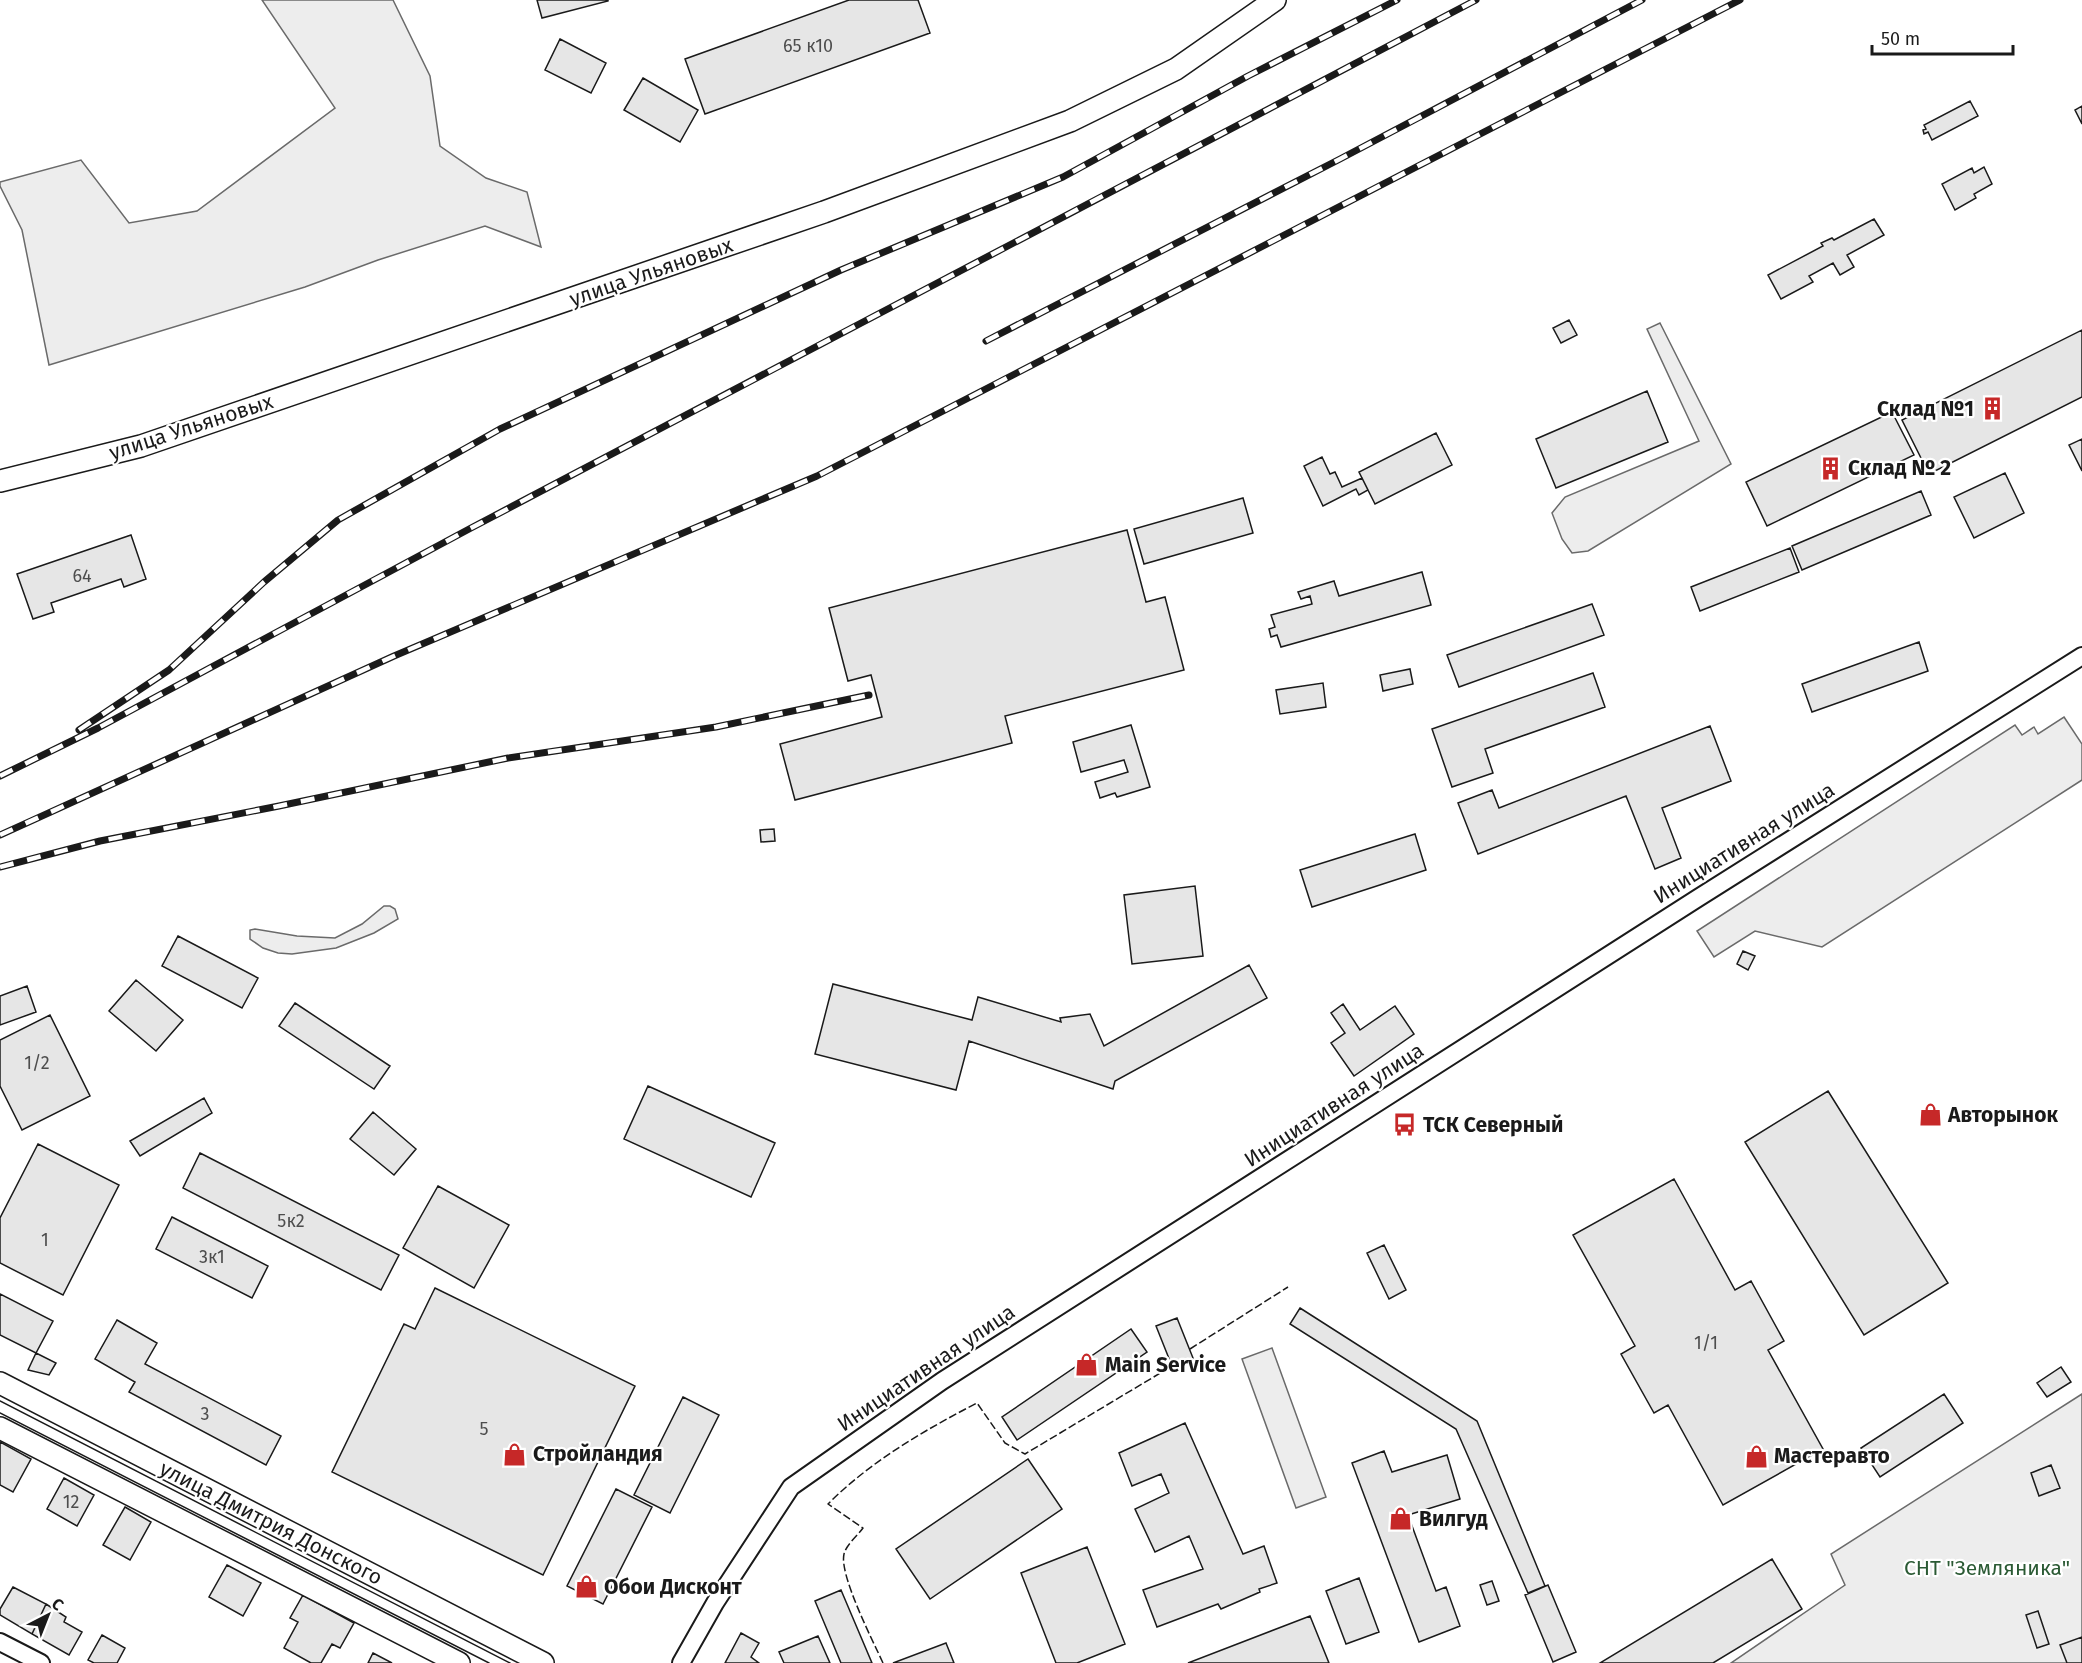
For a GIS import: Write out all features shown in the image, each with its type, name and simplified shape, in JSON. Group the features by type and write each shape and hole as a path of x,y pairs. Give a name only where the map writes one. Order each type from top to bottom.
{"street":[{"name":"улица Ульяновых","path":"0,481 141,446 824,212 1059,125 1176,69 1275,0"},
{"name":"Инициативная улица","path":"681,1663 715,1603 790,1487 942,1381 1698,898 2082,656"},
{"name":"улица Дмитрия Донского","path":"0,1383 543,1663"},
{"name":"улица Дмитрия Донского","path":"0,1428 459,1663"},
{"path":"0,1642 41,1663"}],"shaded area":[{"path":"262,0 393,0 430,76 440,146 486,178 527,192 541,247 485,226 378,260 305,287 49,365 22,230 0,182 81,160 129,223 197,211 335,108"},
{"path":"1660,323 1731,464 1588,551 1572,553 1562,539 1552,513 1565,497 1699,441 1647,329"},
{"path":"2064,717 2082,744 2082,780 1822,947 1755,931 1714,957 1697,931 2015,725 2022,735 2034,727 2038,734"},
{"path":"384,906 395,909 398,919 374,933 336,948 292,954 278,953 263,948 250,939 250,930 255,929 297,936 335,938 362,924"},
{"path":"1272,1348 1326,1497 1296,1508 1242,1359"},
{"name":"СНТ \"Земляника\"","path":"2082,1394 2082,1663 1731,1663 1845,1585 1831,1554"}],"building":[{"path":"537,0 608,0 608,1 542,18"},
{"path":"849,0 918,0 930,33 705,114 685,59"},
{"path":"560,39 606,63 591,93 545,70"},
{"path":"643,78 698,110 680,142 624,110"},
{"path":"1970,101 1978,116 1932,140 1928,132 1924,134 1923,130 1926,129 1924,125"},
{"path":"2082,106 2082,124 2075,110"},
{"path":"1984,167 1992,184 1974,194 1976,198 1955,210 1942,184 1972,168 1974,173"},
{"path":"1874,219 1884,235 1847,255 1854,267 1840,275 1833,263 1809,276 1813,282 1781,299 1768,275 1823,246 1821,243 1832,238 1834,240"},
{"path":"1569,320 1577,335 1561,343 1553,328"},
{"name":"Склад №1","path":"2082,330 2082,397 1929,474 1902,420"},
{"path":"1647,391 1668,442 1556,488 1536,439"},
{"name":"Склад № 2","path":"1892,412 1914,455 1767,526 1746,482"},
{"path":"1436,433 1452,465 1375,504 1359,472"},
{"path":"2082,439 2082,471 2069,445"},
{"path":"1322,457 1330,474 1335,472 1342,487 1362,478 1368,490 1359,495 1356,489 1323,506 1304,466"},
{"path":"2005,473 2024,513 1974,538 1954,497"},
{"path":"1921,491 1931,515 1802,570 1792,546"},
{"path":"1243,498 1253,533 1144,564 1134,529"},
{"path":"1127,530 1146,602 1165,597 1184,670 1005,716 1012,743 795,800 780,744 882,717 871,675 848,681 829,608"},
{"path":"131,535 146,579 124,587 121,579 51,603 54,612 33,619 17,574"},
{"path":"1790,548 1799,572 1700,611 1691,587"},
{"path":"1422,572 1431,605 1281,647 1277,635 1271,637 1269,629 1275,627 1271,615 1312,604 1310,596 1301,599 1298,592 1334,581 1339,596"},
{"path":"1592,604 1604,635 1459,687 1447,655"},
{"path":"1919,642 1928,671 1812,712 1802,684"},
{"path":"1410,669 1413,684 1383,691 1380,675"},
{"path":"1593,673 1605,707 1485,749 1493,773 1452,787 1432,729"},
{"path":"1323,683 1326,707 1280,714 1276,690"},
{"path":"1131,725 1150,787 1117,797 1115,793 1100,798 1095,782 1128,772 1124,760 1081,772 1073,742"},
{"path":"1710,726 1731,781 1662,808 1681,858 1655,869 1626,796 1478,854 1458,803 1492,790 1499,808"},
{"path":"774,829 775,841 761,842 760,830"},
{"path":"1415,834 1426,870 1312,907 1300,870"},
{"path":"1195,886 1203,956 1132,964 1124,895"},
{"path":"178,936 258,978 242,1008 162,966"},
{"path":"1743,951 1755,956 1748,970 1737,964"},
{"path":"1249,965 1267,998 1115,1081 1113,1089 969,1041 956,1090 815,1054 833,984 972,1020 978,997 1061,1022 1060,1018 1090,1014 1104,1046"},
{"path":"136,980 183,1020 156,1051 109,1011"},
{"path":"27,986 36,1012 0,1025 0,996"},
{"path":"295,1003 390,1066 374,1089 279,1026"},
{"path":"1343,1004 1360,1030 1395,1006 1414,1034 1354,1076 1331,1043 1345,1033 1331,1013"},
{"path":"50,1015 90,1096 22,1130 0,1086 0,1040"},
{"path":"648,1086 775,1143 751,1197 624,1139"},
{"path":"1828,1091 1948,1283 1864,1335 1745,1142"},
{"path":"204,1098 212,1113 140,1156 130,1141"},
{"path":"373,1112 416,1149 394,1175 350,1139"},
{"path":"38,1144 119,1185 63,1295 0,1263 0,1218"},
{"path":"200,1153 399,1255 381,1290 183,1188"},
{"path":"1674,1179 1735,1290 1751,1281 1784,1341 1768,1350 1823,1449 1723,1505 1668,1405 1654,1413 1621,1354 1635,1346 1573,1235"},
{"path":"438,1186 509,1225 474,1288 403,1248"},
{"path":"172,1217 268,1266 252,1298 156,1249"},
{"path":"1384,1245 1406,1290 1389,1299 1367,1253"},
{"path":"435,1288 635,1386 543,1575 332,1472 404,1324 415,1329"},
{"path":"0,1294 53,1321 36,1353 0,1335"},
{"path":"1300,1308 1477,1421 1545,1586 1528,1593 1456,1429 1290,1324"},
{"path":"1177,1318 1193,1358 1172,1366 1156,1326"},
{"path":"117,1320 157,1343 145,1364 281,1436 266,1465 129,1392 135,1382 95,1359"},
{"path":"1131,1329 1147,1352 1017,1440 1002,1417"},
{"path":"36,1353 56,1363 49,1375 28,1370"},
{"path":"2061,1367 2071,1382 2047,1397 2037,1383"},
{"path":"1944,1394 1963,1423 1880,1477 1861,1448"},
{"path":"683,1397 719,1415 670,1513 634,1495"},
{"path":"1185,1423 1243,1554 1264,1546 1277,1583 1259,1589 1260,1592 1221,1609 1218,1604 1157,1627 1143,1590 1203,1569 1189,1536 1155,1552 1135,1509 1169,1493 1161,1474 1132,1486 1119,1453"},
{"path":"0,1442 31,1459 13,1492 0,1485"},
{"path":"1384,1451 1392,1472 1447,1455 1460,1499 1408,1515 1436,1591 1446,1587 1460,1626 1419,1642 1352,1463"},
{"path":"1028,1459 1062,1509 930,1599 896,1549"},
{"path":"2051,1465 2060,1488 2039,1496 2031,1473"},
{"path":"64,1478 94,1495 77,1526 47,1509"},
{"path":"616,1489 652,1507 603,1604 567,1586"},
{"path":"125,1507 151,1522 130,1560 103,1545"},
{"path":"1087,1547 1125,1644 1077,1663 1056,1663 1021,1573"},
{"path":"1772,1559 1802,1609 1713,1663 1600,1663"},
{"path":"227,1565 261,1583 243,1616 209,1597"},
{"path":"1359,1578 1379,1632 1346,1644 1326,1591"},
{"path":"1492,1581 1499,1601 1487,1605 1480,1585"},
{"path":"1548,1585 1576,1652 1553,1662 1525,1595"},
{"path":"13,1587 46,1604 32,1634 0,1615 0,1609"},
{"path":"841,1590 872,1663 841,1663 815,1601"},
{"path":"303,1595 354,1623 340,1648 332,1644 321,1663 311,1663 284,1648 298,1622 290,1618"},
{"path":"46,1604 66,1617 64,1622 82,1632 69,1655 32,1634"},
{"path":"2038,1611 2049,1644 2037,1648 2026,1615"},
{"path":"1310,1616 1329,1663 1188,1663"},
{"path":"741,1633 759,1643 751,1657 759,1663 725,1663"},
{"path":"102,1635 125,1648 117,1663 94,1663 88,1660"},
{"path":"818,1636 830,1663 784,1663 779,1652"},
{"path":"2082,1637 2082,1663 2067,1663 2060,1645"},
{"path":"946,1643 954,1663 893,1663"},
{"path":"373,1653 392,1663 368,1663"}],"tram line":[{"path":"0,1401 510,1663"},
{"path":"0,1413 489,1663"}],"railway":[{"path":"79,730 169,670 264,582 338,520 500,429 841,270 1063,177 1248,76 1397,0"},
{"path":"0,776 98,728 471,528 1476,0"},
{"path":"986,341 1642,0"},
{"path":"0,835 394,656 817,476 1740,0"},
{"path":"0,867 100,841 508,758 716,727 869,695"}],"fence":[{"path":"1190,1349 1288,1287"},
{"path":"883,1663 858,1608 844,1564 845,1551 863,1528 828,1504 862,1474 898,1448 977,1403 1005,1443 1025,1454 1172,1366"}],"place":[{"name":"Склад №1","path":"1992,409"},
{"name":"Склад № 2","path":"1830,468"},
{"name":"Авторынок","path":"1930,1115"},
{"name":"ТСК Северный","path":"1405,1125"},
{"name":"Main Service","path":"1087,1365"},
{"name":"Стройландия","path":"515,1454"},
{"name":"Мастеравто","path":"1756,1456"},
{"name":"Вилгуд","path":"1401,1519"},
{"name":"Обои Дисконт","path":"586,1587"}]}
